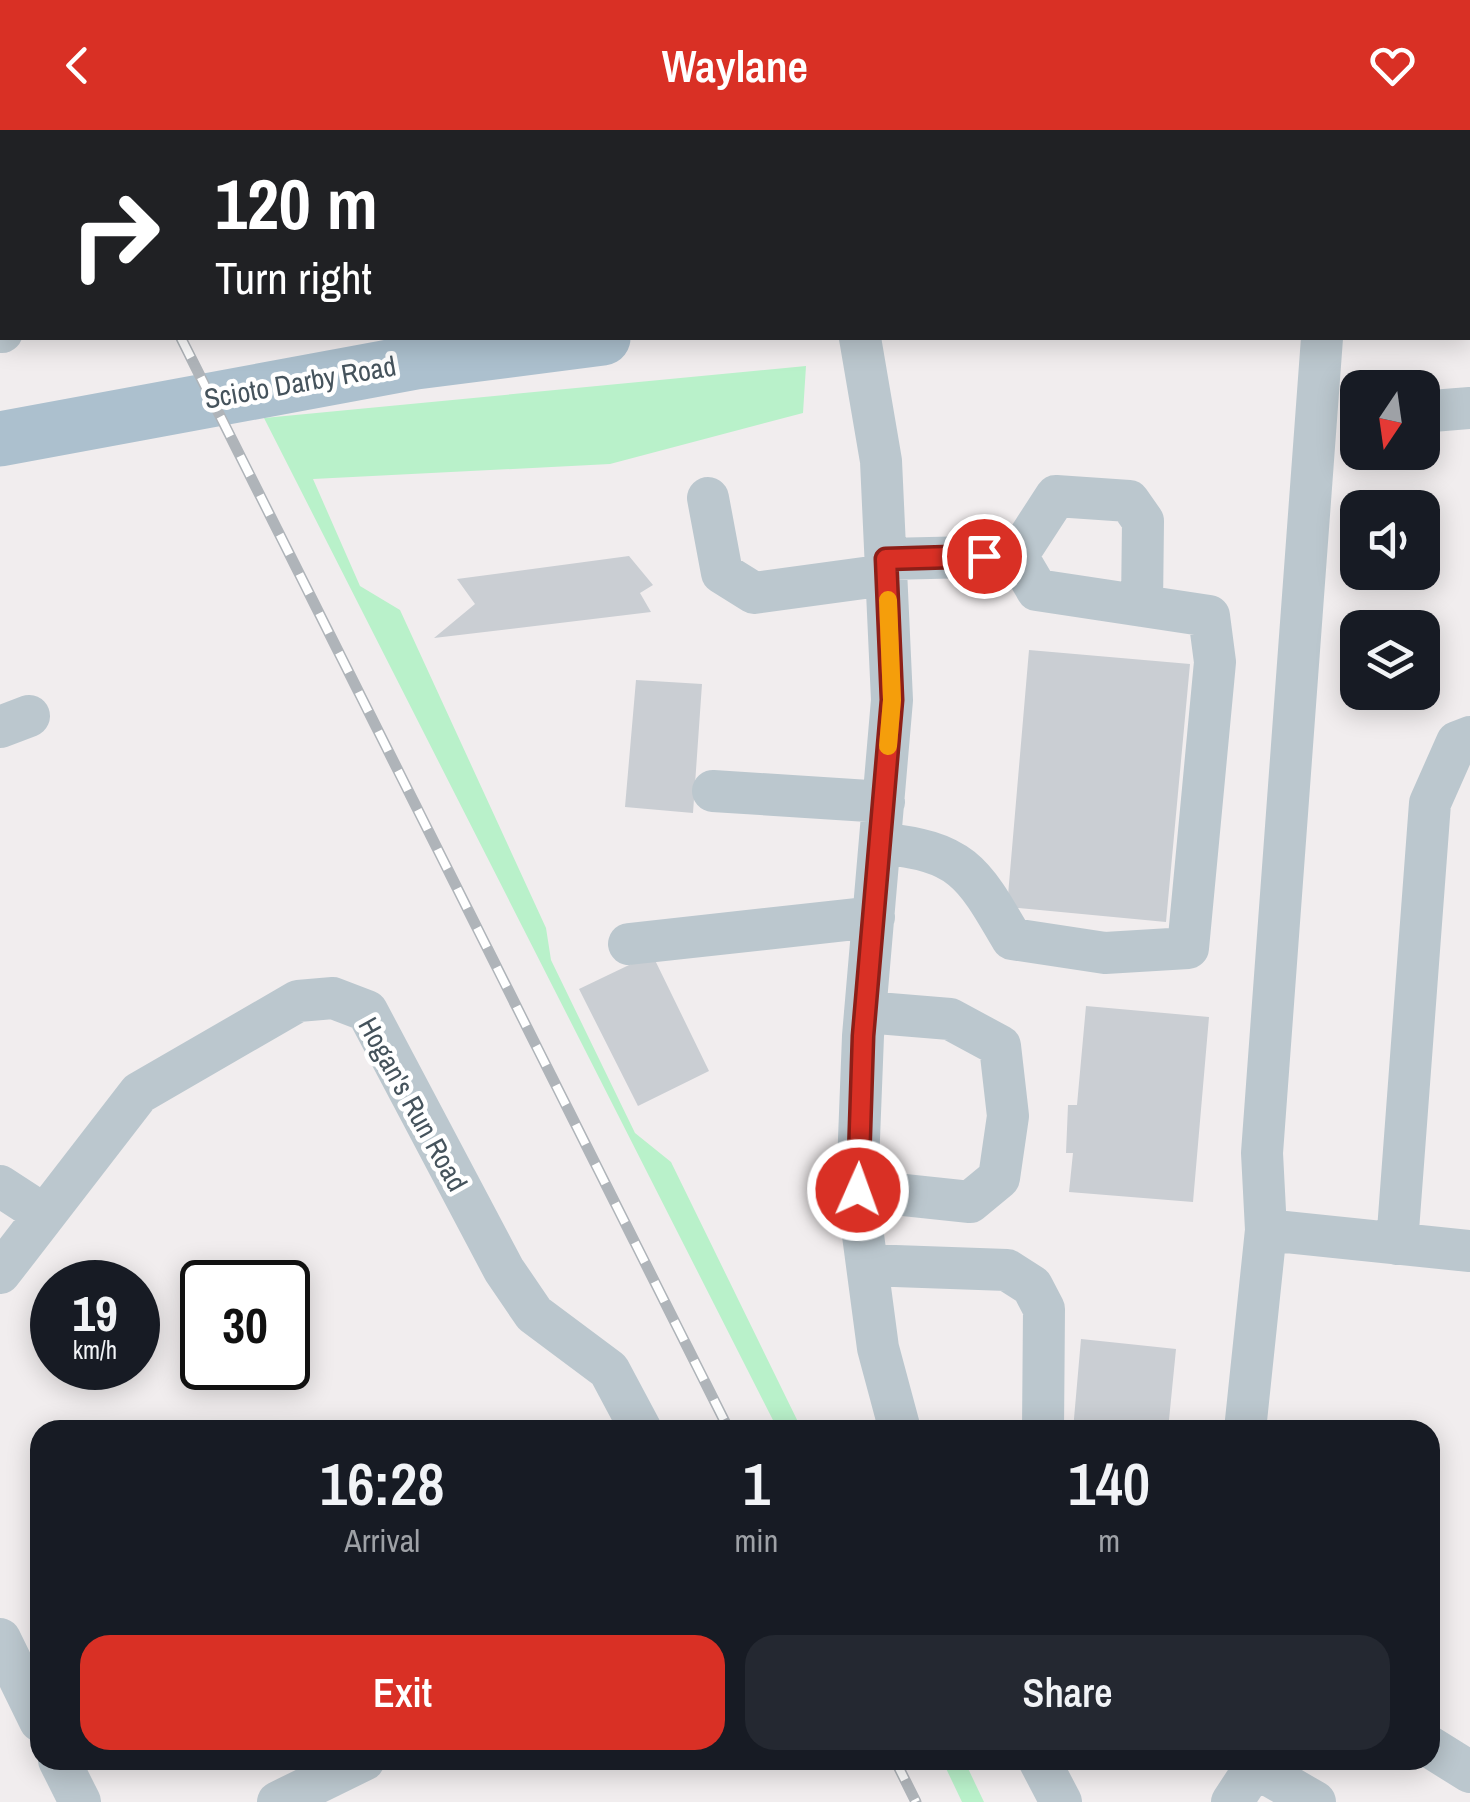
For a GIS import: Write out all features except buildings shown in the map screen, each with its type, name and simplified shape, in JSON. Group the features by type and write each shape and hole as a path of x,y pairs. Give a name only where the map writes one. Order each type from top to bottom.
{"main road":[{"name":"Scioto Darby Road","path":"0,439 416,362 587,340"}],"street":[{"path":"860,340 881,461 892,700 865,1012 858,1190 878,1348 897,1420"},
{"path":"1246,1420 1266,1230 1262,1152 1322,340"},
{"path":"1017,556 1056,496 1129,501 1144,521 1142,606"},
{"path":"708,498 722,573 754,593 886,567 1017,556"},
{"path":"713,792 882,823 932,849 980,883 1012,939 1104,952 1188,948 1215,662 1209,616 1037,590 1017,556"},
{"path":"1397,1244 1430,803 1457,742 1470,737"},
{"path":"629,944 874,917"},
{"name":"Hogan's Run Road","path":"0,1273 138,1093 298,1000 333,998 367,1011 504,1270 534,1314 609,1370 635,1420"},
{"path":"858,1190 970,1202 999,1178 1008,1116 1000,1046 950,1018 865,1012"},
{"path":"0,1186 43,1214"},
{"path":"1266,1230 1470,1252"},
{"path":"868,1266 1006,1270 1032,1286 1044,1309 1043,1420"},
{"path":"0,1639 30,1700"},
{"path":"1440,1753 1470,1772"},
{"path":"64,1770 80,1802"},
{"path":"278,1802 344,1770"},
{"path":"1044,1770 1060,1802"},
{"path":"1232,1802 1254,1770"},
{"path":"1261,1770 1314,1802"}],"green space":[{"path":"806,366 803,413 610,464 313,479 360,586 400,610 546,928 551,960 635,1133 671,1162 797,1420 773,1420 264,418"},
{"path":"947,1770 969,1770 984,1802 962,1802"}],"railway":[{"path":"182,340 724,1420"},
{"path":"900,1770 916,1802"}],"slow traffic":[{"path":"888,600 892,700 888,746"}],"route":[{"path":"858,1190 863,1036 892,700 886,559 984,556"}]}
